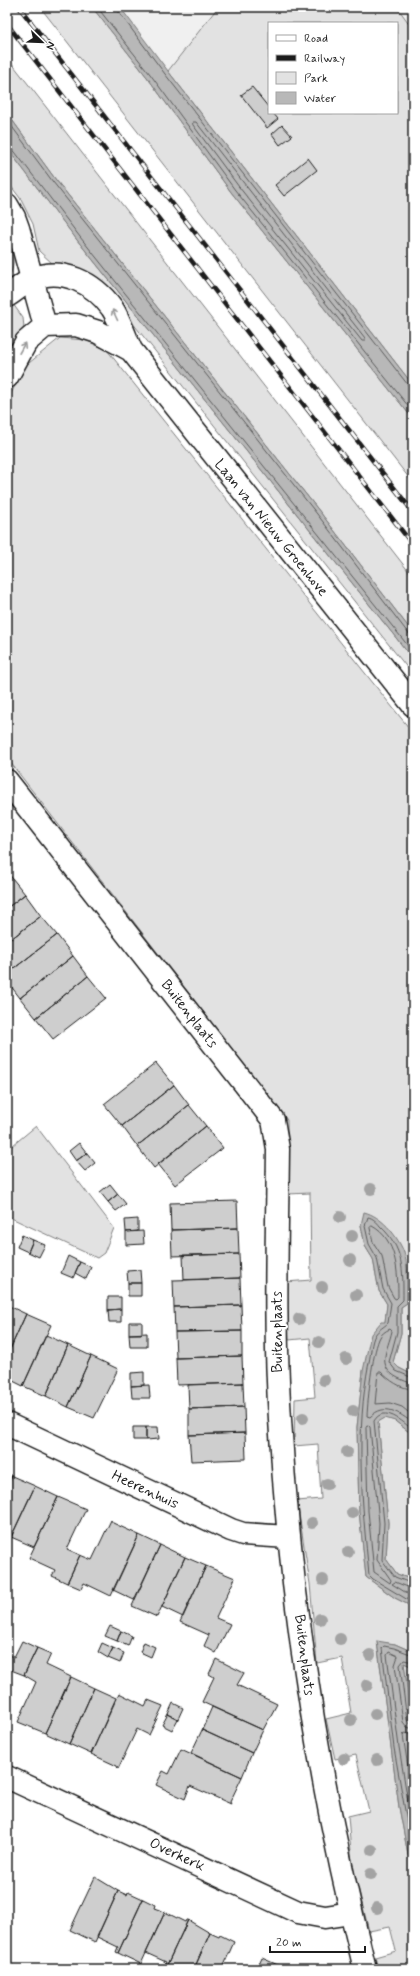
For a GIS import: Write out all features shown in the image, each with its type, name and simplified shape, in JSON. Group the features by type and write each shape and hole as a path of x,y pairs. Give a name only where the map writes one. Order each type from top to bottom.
{"street":[{"path":"7,205 16,222 45,326 26,342 7,377"},
{"name":"Laan van Nieuw Groenhove","path":"7,296 33,279 56,273 74,278 86,284 112,309 131,350 413,705"},
{"name":"Laan van Nieuw Groenhove","path":"45,326 76,325 98,332 131,350"},
{"name":"Buitenplaats","path":"7,781 273,1120 278,1149 278,1370 288,1536 305,1672 317,1750 351,1913 365,1969"},
{"name":"Heerenhuis","path":"7,1424 231,1530 243,1534 288,1536"},
{"name":"Overkerk","path":"7,1777 298,1912 325,1917 351,1913"}],"shaded area":[{"path":"120,7 218,7 168,71"},
{"path":"397,7 413,7 413,29"}],"green space":[{"path":"40,7 92,7 147,77 231,192 413,419 413,483"},
{"path":"218,7 397,7 413,29 413,385 168,71"},
{"path":"7,57 413,577 413,633 320,512 56,180 7,113"},
{"path":"7,148 77,240 413,659 413,675 108,292 54,265 39,251 33,224 20,198 7,181"},
{"path":"7,237 11,248 13,264 7,280"},
{"path":"13,304 23,318 24,327 17,336 7,358 7,308"},
{"path":"60,338 85,340 107,350 413,733 413,1375 399,1368 393,1362 401,1333 401,1307 407,1303 404,1251 361,1225 365,1246 373,1259 379,1291 387,1304 385,1322 363,1371 357,1427 359,1511 366,1577 395,1598 413,1607 413,1652 395,1644 377,1642 399,1807 408,1855 413,1866 413,1969 378,1969 375,1957 396,1951 390,1927 369,1931 352,1863 348,1816 369,1811 356,1755 335,1759 326,1719 351,1713 342,1658 317,1663 310,1584 297,1501 321,1499 318,1444 294,1446 295,1399 315,1397 310,1338 289,1340 286,1282 311,1280 310,1193 288,1194 287,1120 7,758 7,402 24,367"},
{"path":"36,1126 114,1228 104,1253 97,1258 7,1216 7,1150"},
{"path":"385,1417 395,1421 413,1435 413,1580 397,1574 386,1559 388,1523 378,1422"},
{"path":"404,1663 413,1667 413,1730"}],"water":[{"path":"92,7 120,7 168,71 413,385 413,419 231,192 147,77"},
{"path":"7,113 56,180 320,512 413,633 413,659 77,240 7,148"},
{"path":"364,1212 376,1217 387,1226 403,1250 406,1262 407,1303 401,1307 401,1333 393,1362 399,1368 413,1375 413,1435 395,1421 385,1418 378,1422 388,1523 386,1559 397,1574 413,1580 413,1607 395,1598 366,1577 359,1511 357,1427 363,1371 371,1334 381,1322 385,1322 387,1304 379,1291 373,1259 365,1246 361,1225"},
{"path":"377,1641 395,1644 413,1652 413,1667 404,1663 413,1730 413,1866 408,1855 399,1807"}],"building":[{"path":"252,87 268,107 268,114 274,114 278,119 267,128 241,95"},
{"path":"282,125 292,136 280,145 272,134"},
{"path":"308,158 317,170 284,196 275,185"},
{"path":"8,873 25,894 7,908 7,874"},
{"path":"25,894 41,916 7,942 7,908"},
{"path":"41,916 57,935 7,974 7,942"},
{"path":"57,935 73,956 20,998 7,981 7,974"},
{"path":"73,956 88,976 36,1018 20,998"},
{"path":"88,976 106,998 53,1039 36,1018"},
{"path":"156,1063 174,1085 122,1126 104,1104"},
{"path":"174,1085 189,1105 137,1146 122,1126"},
{"path":"189,1105 206,1126 154,1168 137,1146"},
{"path":"206,1126 223,1148 175,1185 158,1164"},
{"path":"79,1143 87,1153 76,1161 69,1151"},
{"path":"87,1153 95,1163 85,1171 76,1161"},
{"path":"110,1184 118,1194 108,1202 100,1192"},
{"path":"118,1194 126,1204 116,1211 108,1202"},
{"path":"237,1201 238,1228 171,1230 170,1203"},
{"path":"138,1219 138,1231 126,1232 125,1220"},
{"path":"238,1228 239,1254 172,1256 171,1230"},
{"path":"143,1231 144,1244 126,1245 126,1232"},
{"path":"22,1235 33,1240 28,1252 17,1247"},
{"path":"33,1240 45,1245 39,1257 28,1252"},
{"path":"239,1254 240,1278 184,1280 183,1255"},
{"path":"68,1256 80,1262 73,1278 61,1273"},
{"path":"80,1262 91,1267 86,1279 75,1273"},
{"path":"140,1270 141,1283 128,1283 127,1271"},
{"path":"240,1278 241,1305 174,1307 173,1280"},
{"path":"128,1283 141,1283 141,1296 128,1296"},
{"path":"108,1297 121,1297 121,1309 108,1310"},
{"path":"7,1305 26,1314 7,1356"},
{"path":"241,1305 242,1331 175,1332 174,1307"},
{"path":"121,1309 121,1322 109,1322 108,1310"},
{"path":"26,1314 51,1325 23,1386 7,1378 7,1356"},
{"path":"129,1322 142,1322 142,1334 129,1334"},
{"path":"242,1331 242,1356 176,1358 175,1332"},
{"path":"147,1333 147,1347 130,1347 129,1334"},
{"path":"46,1335 68,1345 46,1396 23,1386"},
{"path":"68,1345 91,1356 68,1407 46,1396"},
{"path":"91,1356 118,1369 94,1418 68,1407"},
{"path":"242,1356 243,1383 177,1385 176,1358"},
{"path":"144,1372 144,1385 131,1386 131,1373"},
{"path":"243,1383 244,1407 189,1409 188,1385"},
{"path":"149,1385 150,1398 132,1398 131,1386"},
{"path":"244,1407 245,1433 189,1435 189,1409"},
{"path":"133,1427 146,1427 146,1440 133,1440"},
{"path":"146,1427 158,1427 159,1439 146,1440"},
{"path":"245,1433 246,1459 191,1461 189,1435"},
{"path":"7,1473 12,1476 7,1486"},
{"path":"12,1476 35,1486 9,1542 7,1541 7,1486"},
{"path":"35,1486 58,1497 34,1547 11,1537"},
{"path":"58,1497 86,1509 67,1549 80,1555 67,1583 52,1576 55,1570 29,1558"},
{"path":"111,1520 113,1523 139,1535 111,1596 84,1583 81,1589 67,1583 80,1555 92,1560"},
{"path":"139,1535 160,1545 134,1600 113,1590"},
{"path":"160,1545 185,1557 157,1617 132,1606"},
{"path":"185,1557 206,1566 183,1617 162,1607"},
{"path":"206,1566 235,1578 216,1618 230,1624 216,1653 204,1646 209,1635 180,1622"},
{"path":"110,1626 121,1631 117,1641 105,1636"},
{"path":"121,1631 132,1636 128,1646 117,1641"},
{"path":"22,1641 37,1648 24,1675 11,1670 7,1678 7,1654 14,1657"},
{"path":"144,1642 155,1647 151,1657 140,1652"},
{"path":"102,1643 113,1648 108,1658 98,1652"},
{"path":"37,1648 51,1654 46,1665 71,1677 45,1733 18,1722 36,1682 24,1675"},
{"path":"113,1648 124,1653 120,1663 108,1658"},
{"path":"216,1659 244,1673 237,1685 277,1704 263,1730 202,1702 214,1677 209,1674"},
{"path":"71,1677 94,1688 69,1744 45,1733"},
{"path":"94,1688 116,1698 91,1754 69,1744"},
{"path":"119,1693 145,1706 148,1700 163,1706 149,1735 137,1729 118,1769 117,1766 91,1754"},
{"path":"173,1703 183,1708 178,1719 168,1714"},
{"path":"212,1707 263,1730 252,1753 202,1730"},
{"path":"168,1714 178,1719 172,1730 162,1725"},
{"path":"202,1730 252,1753 242,1777 191,1753"},
{"path":"181,1749 242,1777 230,1802 231,1804 190,1786 185,1799 156,1785 163,1771 169,1774"},
{"path":"95,1877 118,1891 95,1942 70,1930"},
{"path":"118,1891 127,1895 128,1892 143,1899 118,1953 116,1952 118,1947 97,1937"},
{"path":"143,1899 155,1905 154,1908 165,1912 141,1964 118,1953"},
{"path":"165,1912 185,1922 188,1920 165,1969 163,1969 166,1962 146,1953"},
{"path":"188,1920 210,1933 194,1969 165,1969"},
{"path":"210,1933 219,1937 220,1935 234,1942 222,1969 194,1969"},
{"path":"262,1958 287,1969 257,1969"},
{"path":"7,1963 12,1965 11,1969 7,1969"}],"railway":[{"path":"19,7 413,512"},
{"path":"7,24 413,545"}]}
